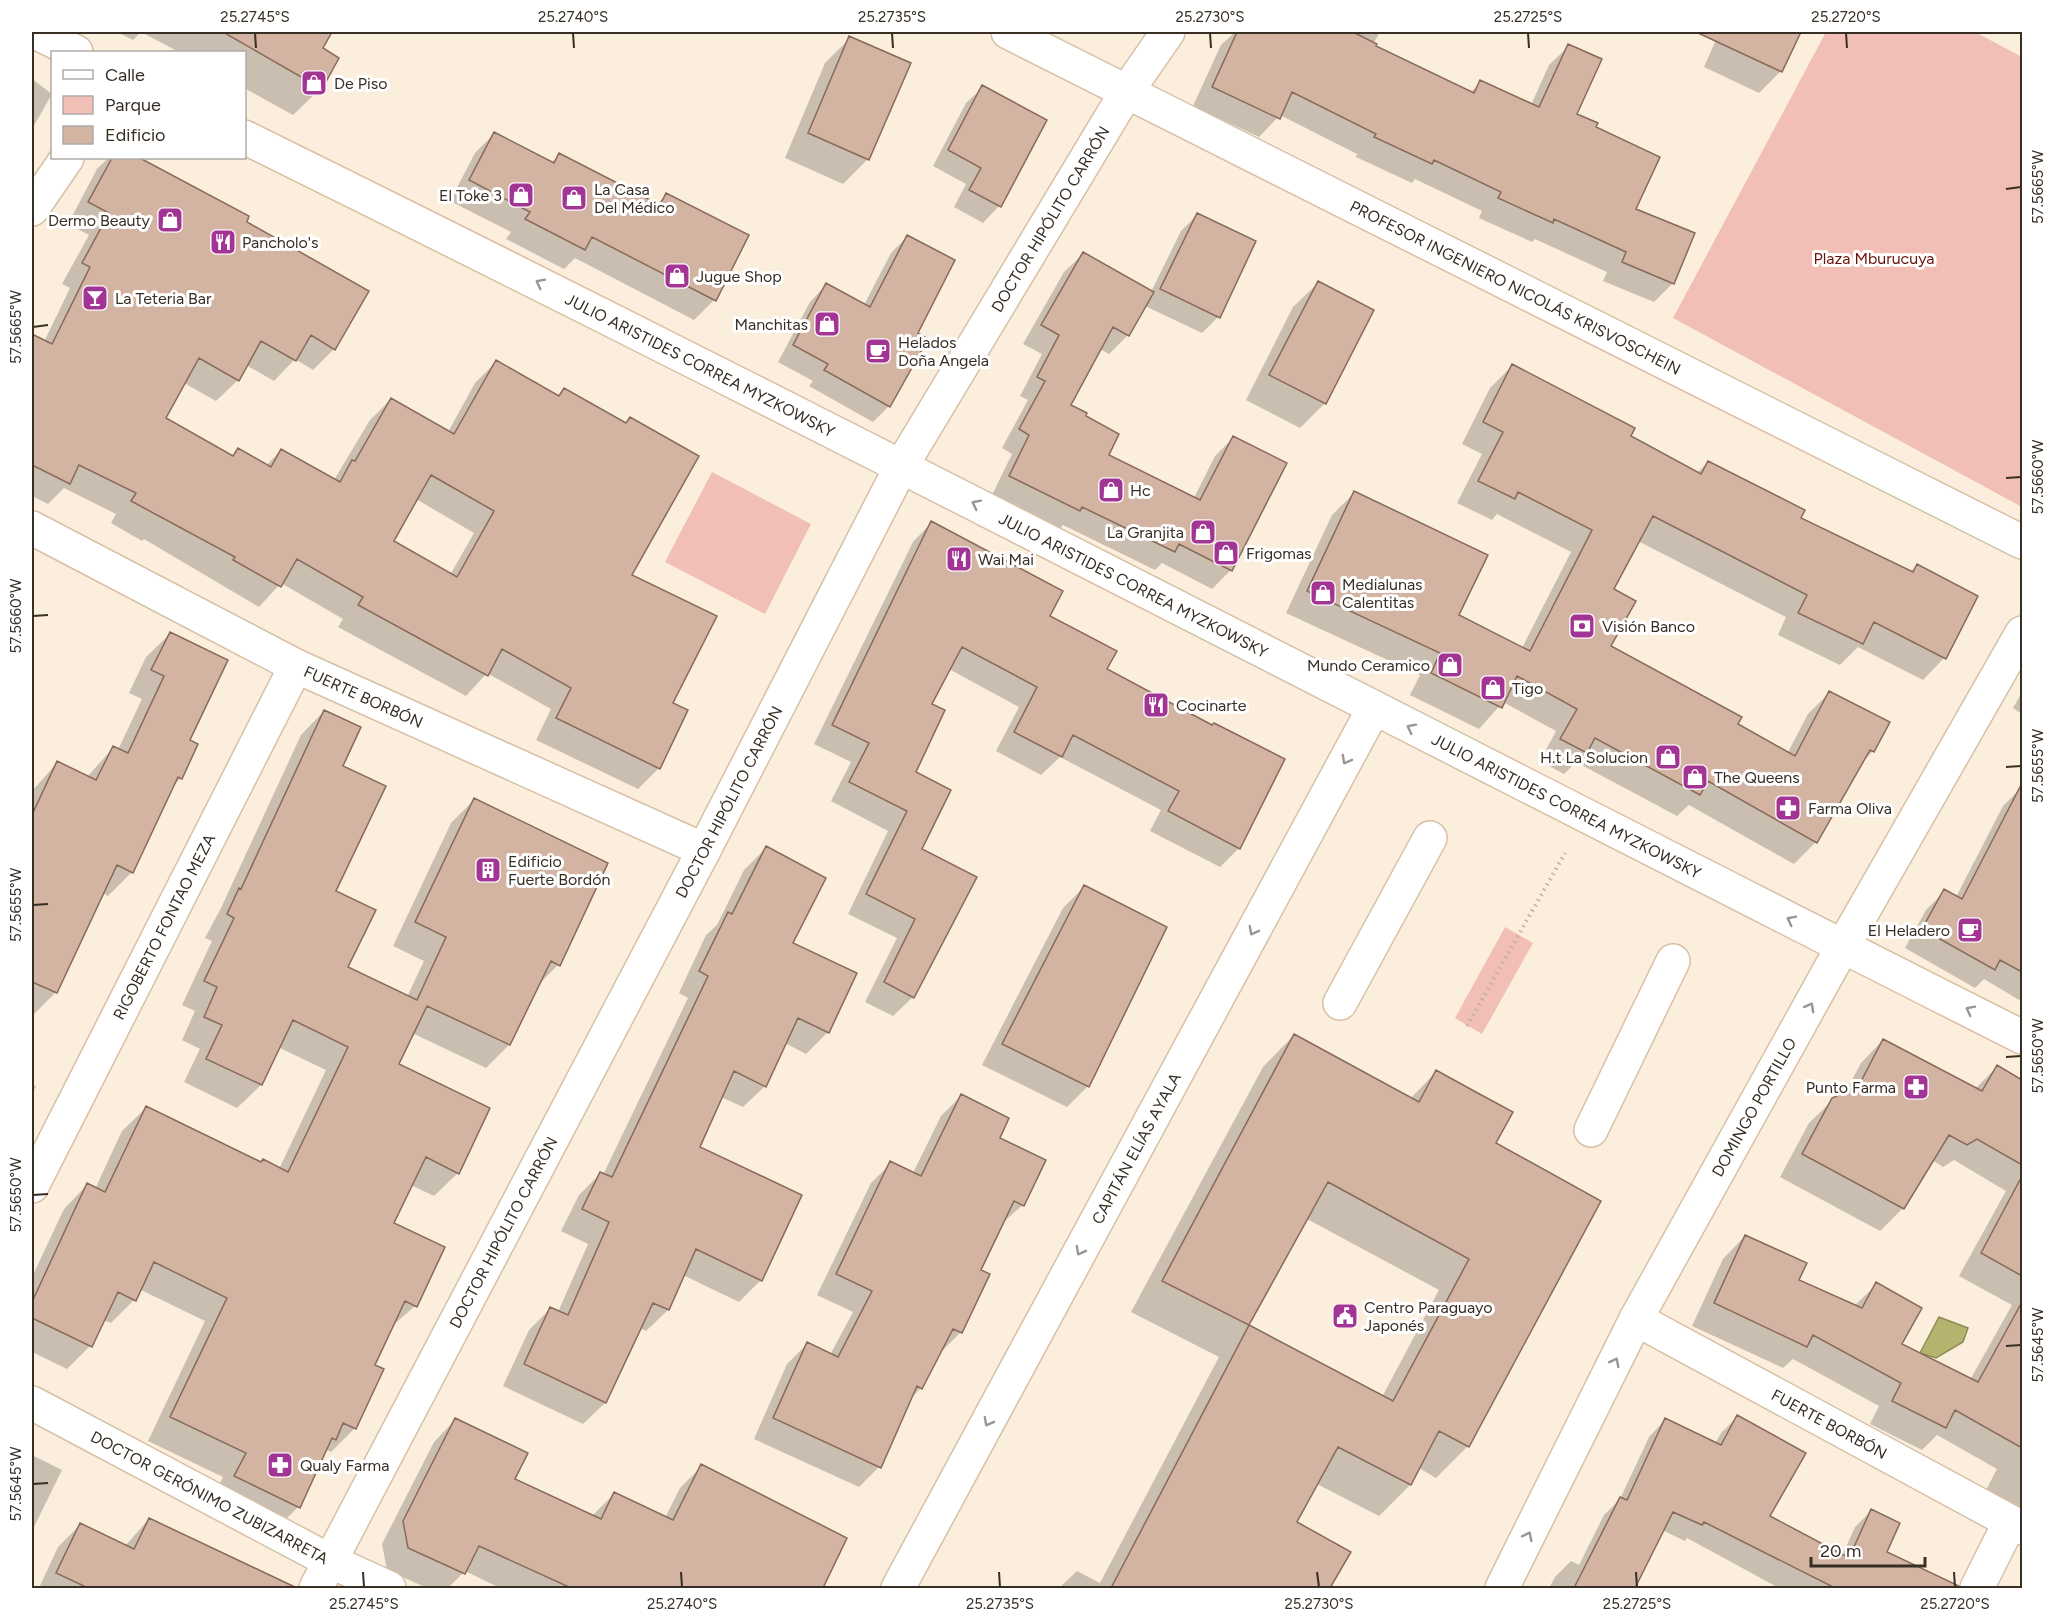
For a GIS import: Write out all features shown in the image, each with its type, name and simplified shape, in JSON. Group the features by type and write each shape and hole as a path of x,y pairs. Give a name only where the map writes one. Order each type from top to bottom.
{"street":[{"path":"35,32 74,51"},
{"name":"PROFESOR INGENIERO NICOLÁS KRISVOSCHEIN","path":"1008,32 2022,542"},
{"name":"DOCTOR HIPÓLITO CARRÓN","path":"323,1575 704,850 902,465 1127,91 1168,32"},
{"name":"JULIO ARISTIDES CORREA MYZKOWSKY","path":"246,138 902,465 2022,1037"},
{"path":"32,209 65,159"},
{"name":"FUERTE BORBÓN","path":"32,528 296,666 704,850"},
{"name":"DOMINGO PORTILLO","path":"1502,1588 1636,1319 1843,946 2022,633"},
{"name":"RIGOBERTO FONTAO MEZA","path":"32,1186 296,666"},
{"name":"CAPITÁN ELÍAS AYALA","path":"898,1588 1374,708"},
{"path":"1340,1003 1430,838"},
{"path":"1591,1130 1673,961"},
{"name":"FUERTE BORBÓN","path":"1636,1319 2016,1525"},
{"name":"DOCTOR GERÓNIMO ZUBIZARRETA","path":"32,1403 323,1575 389,1588"},
{"path":"1977,1588 2016,1525"}],"path":[{"path":"1467,1026 1565,853"}],"green space":[{"name":"Plaza Mburucuya","path":"1826,32 1975,32 2022,57 2022,507 1673,318"},
{"path":"712,472 811,524 765,614 665,562"},
{"path":"1505,927 1533,943 1482,1034 1455,1018"}],"shaded area":[{"path":"1939,1317 1968,1328 1963,1342 1936,1358 1920,1353"}],"building":[{"path":"223,32 332,32 323,48 339,58 322,89"},
{"path":"1237,32 1353,32 1377,44 1376,46 1474,93 1480,80 1539,107 1568,44 1602,59 1577,114 1598,123 1596,127 1660,157 1636,209 1695,233 1674,284 1622,262 1626,252 1554,219 1553,223 1498,198 1501,192 1434,160 1432,164 1374,137 1376,134 1292,92 1280,119 1212,87"},
{"path":"1696,32 1801,32 1782,72"},
{"path":"849,36 911,63 869,160 808,133"},
{"path":"982,85 1047,120 1001,207 969,190 981,168 948,150"},
{"path":"494,132 554,163 559,153 660,205 666,193 749,235 716,301 592,237 585,250 525,219 530,212 469,180"},
{"path":"111,159 142,159 249,216 247,222 369,291 335,350 311,335 296,361 261,341 239,381 199,358 166,418 233,456 238,448 271,467 281,449 340,482 352,460 355,461 391,398 454,434 496,360 559,396 564,388 626,423 630,417 699,456 632,575 717,616 673,703 688,710 660,769 556,718 571,688 502,649 488,676 358,605 363,597 297,559 281,587 233,560 235,557 131,501 136,493 79,465 70,484 32,465 32,334 52,344 90,267 82,263 109,213 88,202","holes":["431,475 494,511 457,577 394,541"]},
{"path":"1197,213 1256,241 1220,318 1160,289"},
{"path":"907,235 955,260 918,333 928,339 890,407 824,370 828,364 793,345 826,283 870,307"},
{"path":"1083,252 1154,292 1129,336 1113,327 1071,405 1119,434 1109,455 1200,500 1233,436 1287,463 1232,571 1179,544 1175,552 1082,507 1080,511 1009,476 1029,435 1019,429 1045,381 1037,377 1059,335 1041,325"},
{"path":"1318,281 1374,310 1326,404 1269,375"},
{"path":"1512,364 1635,428 1631,436 1701,474 1708,461 1805,510 1801,518 1913,572 1917,564 1978,596 1946,659 1874,622 1863,644 1798,613 1807,595 1653,516 1614,589 1636,601 1611,646 1742,717 1738,724 1795,756 1829,691 1890,722 1874,752 1870,750 1817,843 1708,781 1700,795 1595,738 1587,753 1560,739 1577,709 1517,676 1502,708 1431,673 1440,653 1307,591 1354,491 1488,555 1459,615 1530,651 1592,530 1518,492 1515,499 1478,481 1503,432 1483,422"},
{"path":"931,521 1063,591 1050,616 1117,651 1107,669 1212,725 1214,723 1285,759 1240,849 1168,811 1179,791 1073,735 1062,757 1014,732 1037,687 962,647 932,704 945,710 916,772 951,790 922,849 977,877 914,998 884,982 915,919 866,894 907,811 849,782 869,743 832,725"},
{"path":"170,632 228,660 190,740 198,744 182,779 178,777 133,873 117,865 57,993 32,982 32,815 57,761 96,780 113,746 128,753 164,676 151,670"},
{"path":"324,710 361,727 343,766 386,786 336,891 376,910 348,967 417,1000 446,937 415,922 474,798 608,863 560,966 551,961 510,1045 427,1006 399,1064 490,1108 459,1174 426,1157 394,1223 445,1247 417,1307 405,1301 375,1365 384,1369 356,1429 343,1423 336,1440 332,1438 300,1508 234,1476 246,1453 170,1417 227,1298 154,1262 136,1301 118,1292 92,1347 32,1318 32,1302 87,1183 105,1192 146,1106 261,1162 263,1159 288,1172 348,1047 293,1020 262,1085 206,1059 222,1025 204,1017 217,987 204,981 234,918 227,914 239,888 241,889"},
{"path":"2022,783 2022,972 2000,960 1995,970 1922,929 1944,889 1962,899"},
{"path":"766,846 826,878 793,943 857,973 829,1033 798,1018 766,1087 734,1071 700,1147 802,1195 762,1281 696,1249 669,1310 653,1303 606,1403 524,1364 550,1307 568,1315 609,1222 582,1209 600,1172 612,1177 708,976 699,971 728,912 732,914"},
{"path":"1084,885 1167,927 1089,1087 1002,1044"},
{"path":"1294,1034 1419,1102 1436,1070 1513,1112 1496,1143 1601,1201 1469,1447 1439,1431 1411,1485 1338,1447 1297,1522 1351,1552 1330,1588 1111,1588 1249,1325 1162,1281","holes":["1328,1182 1469,1259 1393,1401 1249,1325"]},
{"path":"1883,1039 1982,1091 1997,1065 2022,1080 2022,1165 1977,1139 1967,1145 1949,1135 1904,1209 1802,1154 1832,1098 1858,1087"},
{"path":"961,1094 1009,1118 1000,1138 1046,1160 1024,1206 1014,1201 981,1270 990,1274 962,1333 953,1329 922,1389 917,1386 881,1468 773,1418 807,1342 838,1357 872,1291 836,1274 890,1161 921,1176"},
{"path":"2022,1176 2022,1276 1981,1253"},
{"path":"1745,1235 1807,1263 1799,1280 1862,1308 1876,1282 1922,1308 1902,1344 1978,1382 2022,1302 2022,1448 1955,1410 1946,1428 1892,1401 1901,1383 1813,1335 1807,1347 1714,1303"},
{"path":"1737,1415 1806,1453 1770,1516 1849,1558 1871,1509 1900,1523 1887,1552 1959,1586 1958,1588 1835,1588 1704,1522 1702,1525 1673,1512 1635,1588 1574,1588 1620,1497 1627,1500 1665,1418 1721,1445"},
{"path":"455,1418 528,1453 515,1479 601,1519 614,1492 673,1520 701,1464 847,1538 823,1588 571,1588 479,1546 465,1574 408,1548 403,1521"},
{"path":"149,1518 297,1588 88,1588 56,1573 80,1523 134,1549"}],"place":[{"name":"De Piso","path":"314,83"},
{"name":"El Toke 3","path":"521,195"},
{"name":"La Casa Del Médico","path":"574,198"},
{"name":"Dermo Beauty","path":"170,220"},
{"name":"Pancholo's","path":"223,242"},
{"name":"Jugue Shop","path":"677,276"},
{"name":"La Teteria Bar","path":"95,298"},
{"name":"Manchitas","path":"827,324"},
{"name":"Helados Doña Angela","path":"878,351"},
{"name":"Hc","path":"1111,490"},
{"name":"La Granjita","path":"1203,532"},
{"name":"Frigomas","path":"1226,553"},
{"name":"Wai Mai","path":"959,559"},
{"name":"Medialunas Calentitas","path":"1323,593"},
{"name":"Visión Banco","path":"1582,626"},
{"name":"Mundo Ceramico","path":"1450,665"},
{"name":"Tigo","path":"1493,688"},
{"name":"Cocinarte","path":"1156,705"},
{"name":"H.t La Solucion","path":"1668,757"},
{"name":"The Queens","path":"1695,777"},
{"name":"Farma Oliva","path":"1788,808"},
{"name":"Edificio Fuerte Bordón","path":"488,870"},
{"name":"El Heladero","path":"1970,930"},
{"name":"Punto Farma","path":"1916,1087"},
{"name":"Centro Paraguayo Japonés","path":"1345,1316"},
{"name":"Qualy Farma","path":"280,1465"}]}
